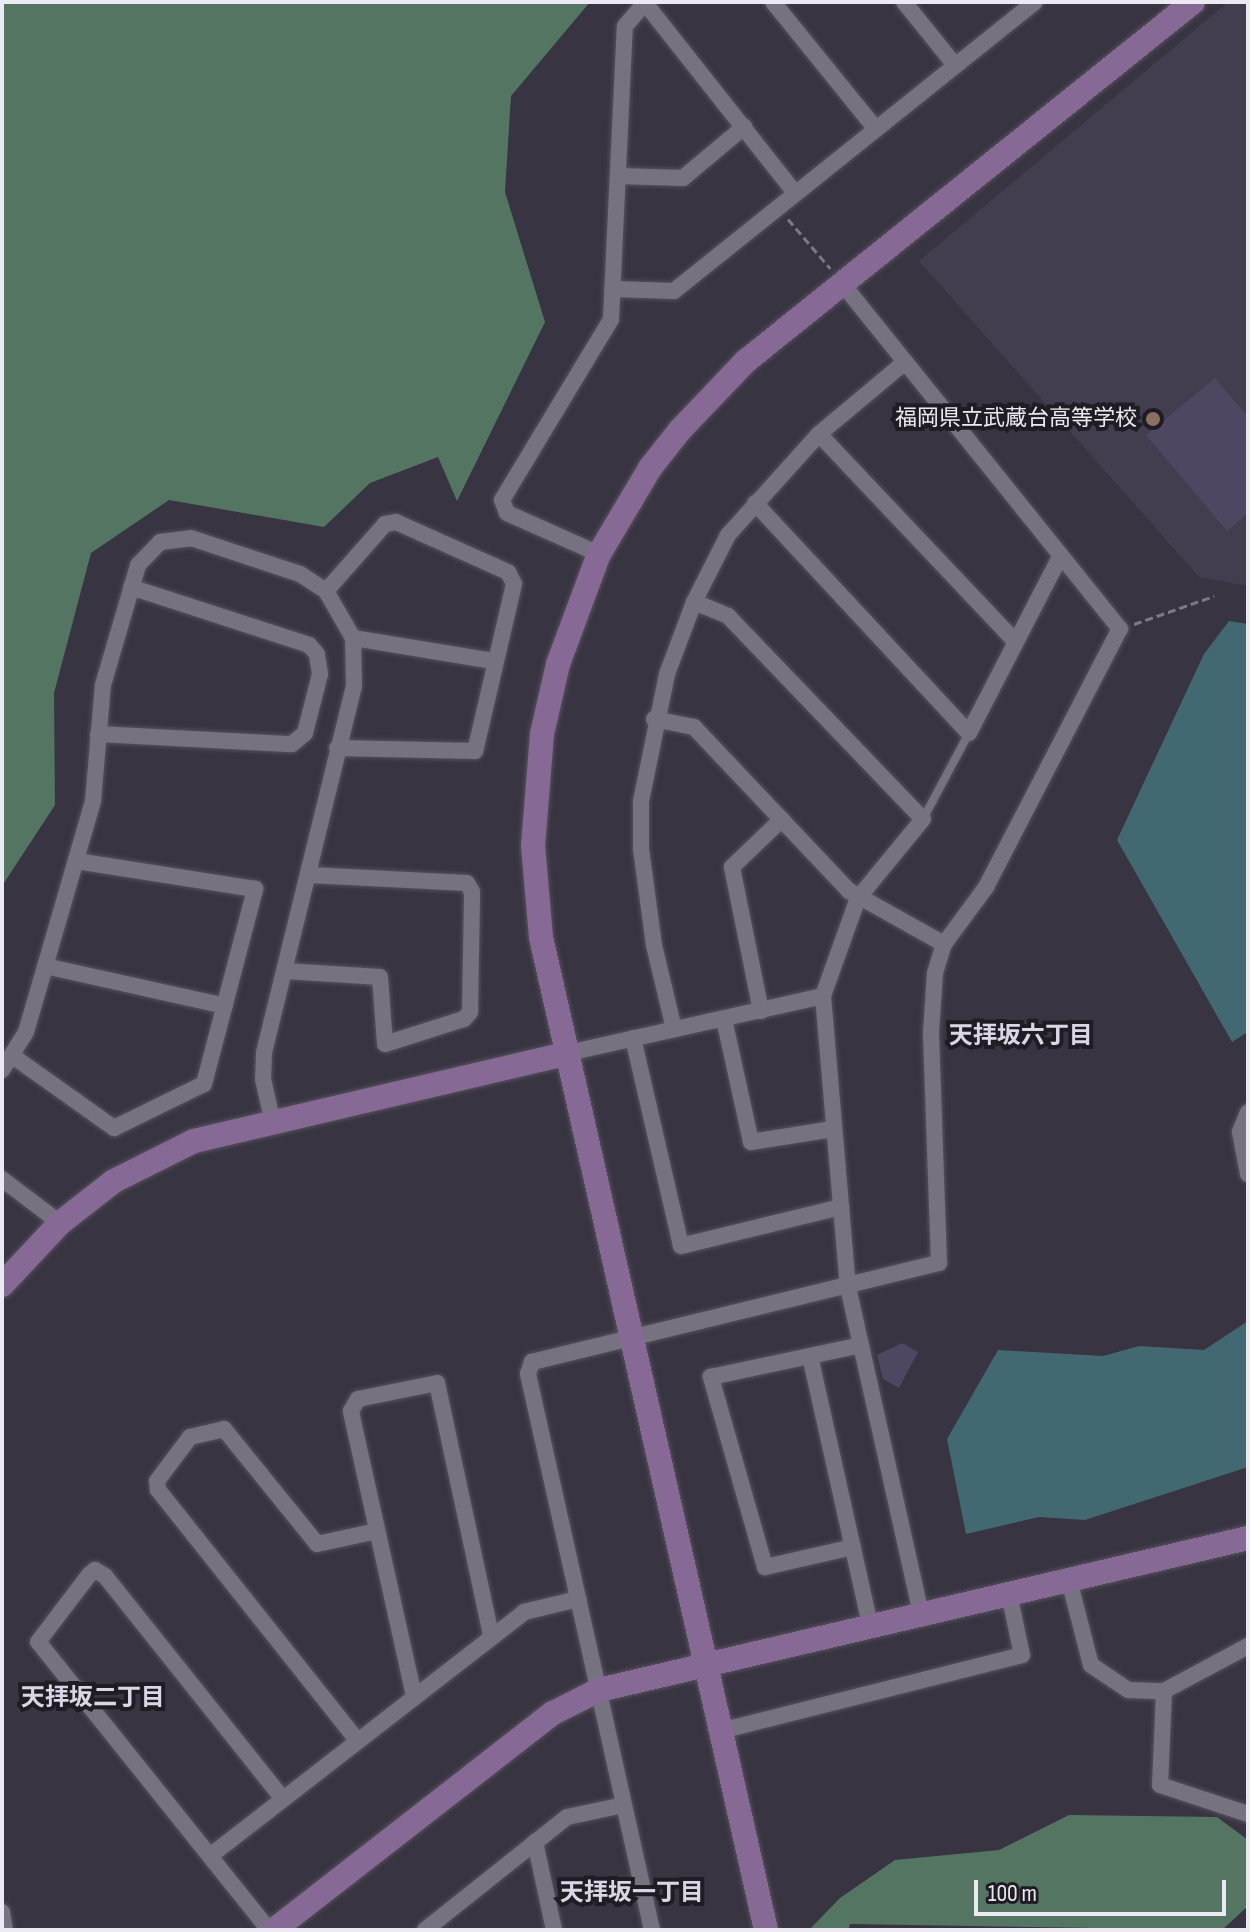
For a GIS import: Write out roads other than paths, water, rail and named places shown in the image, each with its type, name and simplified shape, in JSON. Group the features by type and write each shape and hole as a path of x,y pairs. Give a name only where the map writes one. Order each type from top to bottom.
{"street":[{"path":"599,554 507,513 502,500 611,319 625,26 646,2 795,193"},
{"path":"773,2 875,128"},
{"path":"904,2 954,64"},
{"path":"614,289 674,291 1035,2"},
{"path":"766,1930 541,937 533,846 542,734 558,664 599,554 650,468 680,430 746,361 1193,2"},
{"path":"619,176 683,178 744,127"},
{"path":"652,1930 528,1374 532,1362 939,1263 931,1001 944,944 986,887 1120,629 842,283"},
{"path":"674,1029 654,945 641,849 641,801 654,719 694,602 728,535 755,503 819,434 904,363"},
{"path":"819,434 1016,642"},
{"path":"755,503 969,733 1060,557"},
{"path":"326,591 385,524 396,522 513,577 475,751 337,748"},
{"path":"2,1070 14,1057 45,966 93,801 103,685 131,587 149,550 173,536 300,574 326,591 353,638 354,686 264,1053 263,1079 272,1119"},
{"path":"98,734 292,744 305,733 320,674 317,654 309,645 131,587"},
{"path":"694,602 728,616 923,819 858,898 823,996 848,1287 921,1613"},
{"path":"353,638 493,661"},
{"path":"654,719 694,727 858,898 944,944"},
{"path":"761,1011 732,867 782,819"},
{"path":"14,1057 114,1128 124,1127 204,1084 255,889 76,861"},
{"path":"285,971 380,977 385,1044 464,1019 470,1012 472,892 467,883 309,875"},
{"path":"45,966 225,1006"},
{"path":"2,1285 60,1223 114,1181 194,1141 272,1119 823,996"},
{"path":"724,1019 751,1142 833,1129"},
{"path":"633,1038 681,1246 841,1207"},
{"path":"1248,1112 1240,1132 1248,1174"},
{"path":"2,1179 60,1223"},
{"path":"853,1547 765,1567 711,1377 861,1345"},
{"path":"810,1356 870,1624"},
{"path":"414,1696 352,1403 437,1383 491,1635"},
{"path":"357,1740 158,1490 157,1481 190,1437 224,1429 317,1544 377,1531"},
{"path":"283,1799 105,1576 95,1570 89,1575 38,1642 271,1930 553,1713 599,1690 705,1662 1248,1538"},
{"path":"1069,1580 1091,1665 1128,1690 1164,1691 1248,1647"},
{"path":"720,1731 1022,1655 1009,1594"},
{"path":"210,1856 491,1635 524,1612 578,1599"},
{"path":"1164,1691 1160,1785 1248,1814"},
{"path":"425,1930 567,1817 624,1805"},
{"path":"535,1842 554,1930"},
{"path":"2,1912 5,1930"}],"lane":[{"path":"923,819 969,733"}],"place":[{"name":"福岡県立武蔵台高等学校","path":"1153,419"}],"district":[{"name":"天拝坂六丁目","path":"1021,1036"},
{"name":"天拝坂二丁目","path":"93,1698"},
{"name":"天拝坂一丁目","path":"632,1893"}]}
